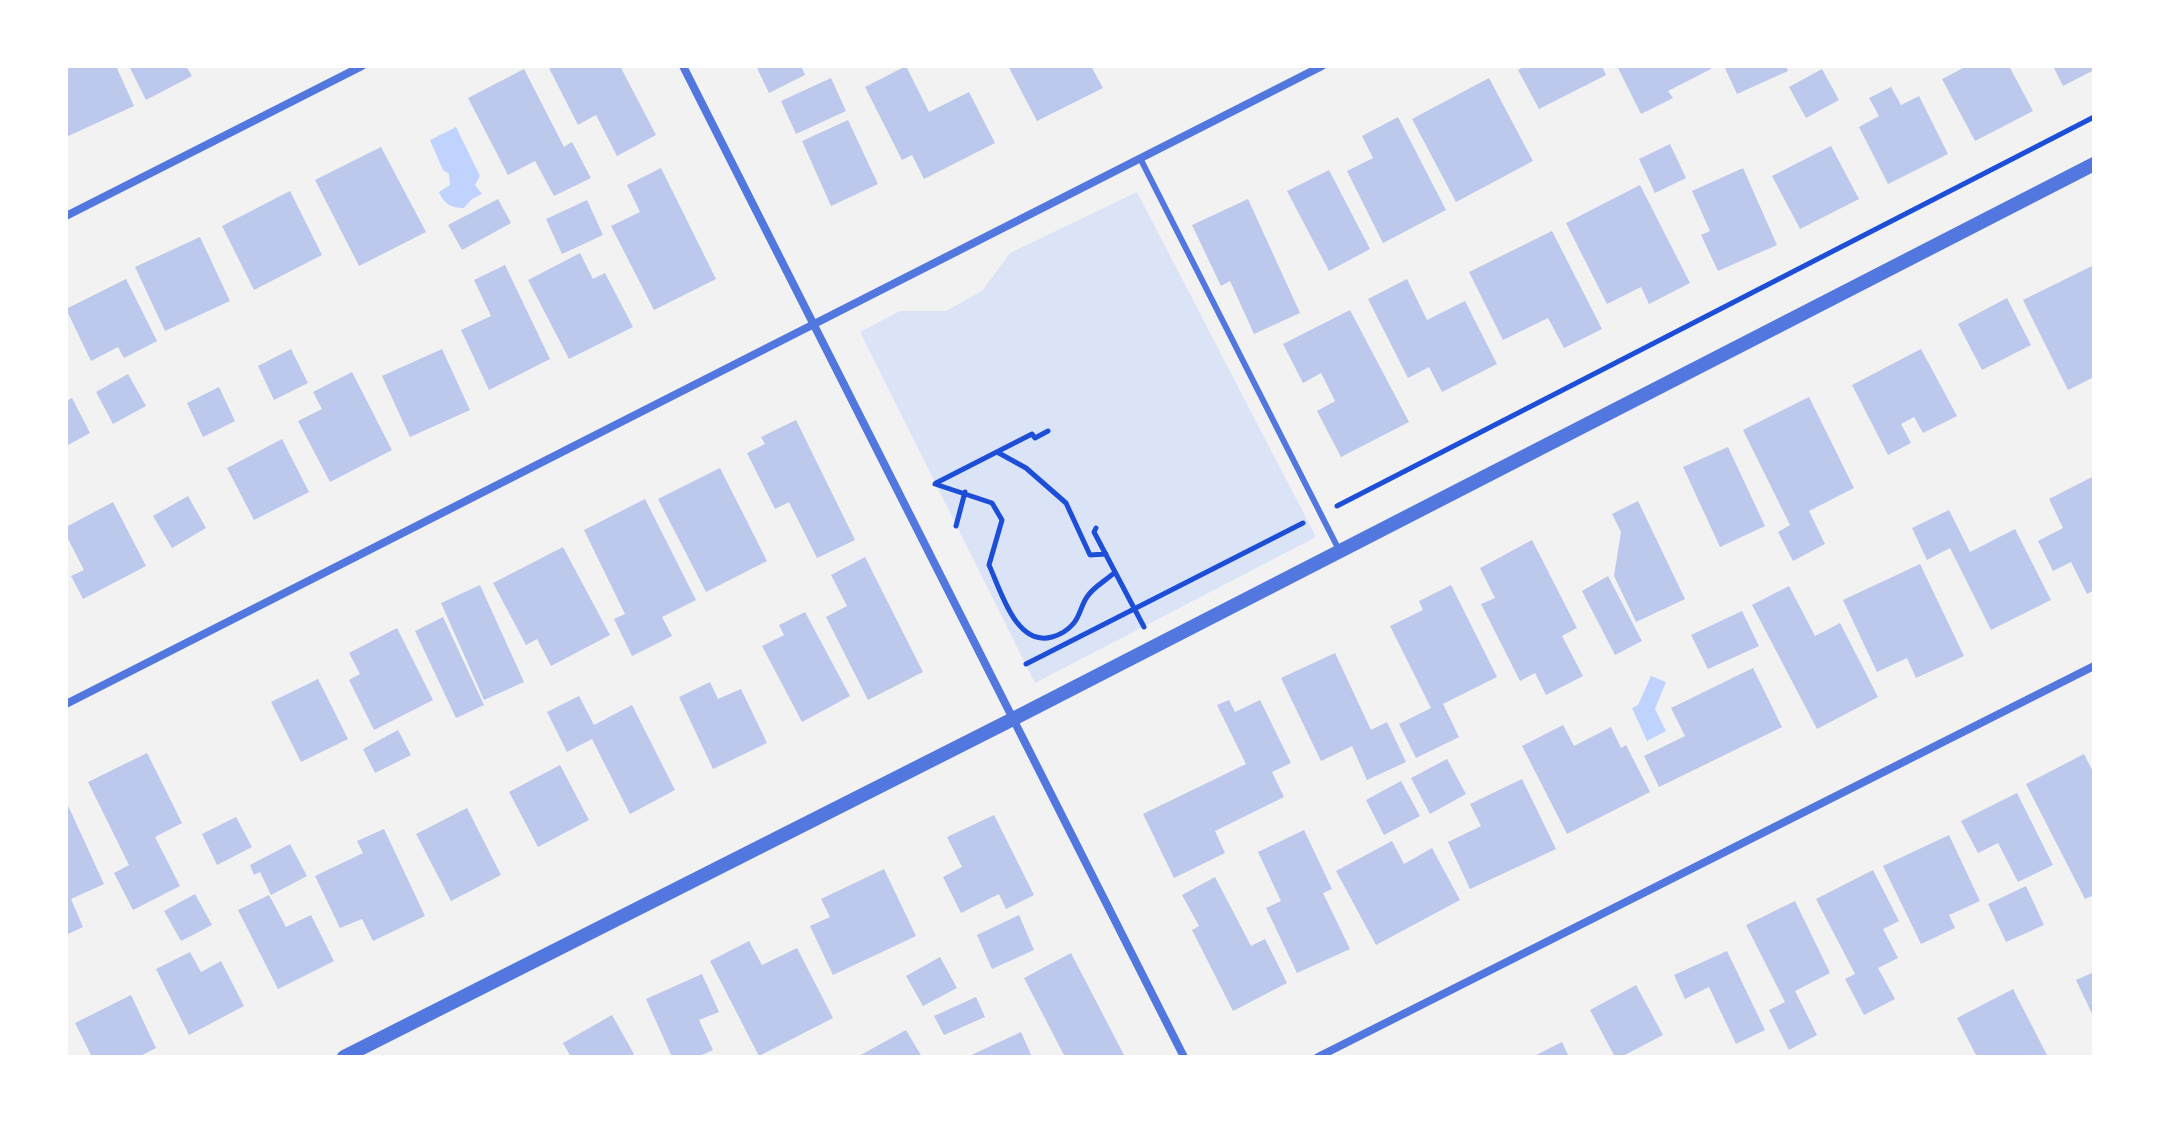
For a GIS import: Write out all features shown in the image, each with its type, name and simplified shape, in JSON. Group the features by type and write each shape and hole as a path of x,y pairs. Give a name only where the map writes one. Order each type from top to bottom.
{"street":[{"path":"66,216 362,66"},
{"path":"683,66 1184,1057"},
{"path":"66,704 1322,66"},
{"path":"344,1057 1013,719 2094,164"},
{"path":"1318,1057 2094,666"}],"lane":[{"path":"1140,158 1339,550"}],"path":[{"path":"1026,664 2094,117"},
{"path":"1048,431 1035,438 1032,434 935,484 992,503 1002,520 989,565 1020,629 1030,636 1040,639 1055,636 1069,628 1088,595 1115,572"},
{"path":"997,452 1026,468 1066,503 1090,555 1106,554"},
{"path":"956,526 965,492"},
{"path":"1096,528 1094,532 1154,646"}],"shaded area":[{"path":"1137,192 1316,537 1035,683 860,332 900,311 946,311 982,291 1010,253"}],"water":[{"path":"456,127 480,176 475,185 482,194 464,208 448,204 439,192 450,185 449,174 443,170 430,140"},
{"path":"1651,676 1666,682 1655,709 1666,731 1647,741 1632,708 1638,705"}],"building":[{"path":"66,66 116,66 134,106 66,137"},
{"path":"129,66 186,66 192,76 146,100"},
{"path":"548,66 620,66 656,135 617,156 596,115 578,125"},
{"path":"756,66 801,66 805,75 769,93"},
{"path":"906,66 929,112 969,92 995,143 924,179 912,155 902,160 865,87"},
{"path":"1008,66 1091,66 1103,88 1037,121"},
{"path":"1526,66 1602,66 1606,75 1539,109 1518,70"},
{"path":"1617,66 1710,66 1711,69 1668,91 1673,98 1641,114"},
{"path":"1724,66 1786,66 1788,71 1737,94"},
{"path":"1967,66 2009,66 2033,111 1975,141 1942,79"},
{"path":"2053,66 2094,66 2094,70 2063,86"},
{"path":"524,69 564,147 572,142 591,178 554,196 535,161 508,175 468,98"},
{"path":"1822,69 1839,100 1806,118 1789,87"},
{"path":"831,78 846,111 796,134 781,101"},
{"path":"1489,78 1533,161 1456,202 1412,119"},
{"path":"1891,87 1901,105 1919,96 1948,154 1888,184 1859,127 1879,116 1869,98"},
{"path":"1398,117 1446,210 1383,243 1347,171 1373,158 1362,136"},
{"path":"848,120 878,184 831,206 802,141"},
{"path":"1670,144 1686,178 1655,193 1639,159"},
{"path":"1831,146 1859,199 1800,229 1772,176"},
{"path":"381,147 426,232 359,266 315,180"},
{"path":"661,168 716,279 654,310 611,226 640,212 627,185"},
{"path":"1743,168 1777,245 1718,271 1701,235 1710,231 1692,191"},
{"path":"1329,170 1370,249 1329,271 1287,191"},
{"path":"1640,185 1690,283 1649,304 1641,287 1607,304 1566,223"},
{"path":"290,191 322,255 254,290 222,226"},
{"path":"498,199 511,223 462,250 448,225"},
{"path":"1248,199 1300,313 1254,334 1230,281 1221,286 1192,225"},
{"path":"587,200 603,235 562,254 546,219"},
{"path":"1552,231 1602,329 1564,348 1548,318 1503,340 1469,272"},
{"path":"200,237 230,301 165,331 135,267"},
{"path":"580,253 593,279 605,273 633,327 569,359 528,280"},
{"path":"505,265 550,359 489,390 461,330 491,316 474,280"},
{"path":"2094,265 2094,377 2068,390 2023,300"},
{"path":"126,279 157,341 124,358 118,347 91,361 66,309"},
{"path":"1407,279 1427,320 1465,301 1497,364 1442,392 1429,367 1408,378 1368,299"},
{"path":"2007,298 2031,345 1982,370 1958,324"},
{"path":"1350,310 1409,422 1341,457 1317,411 1335,401 1321,373 1303,383 1283,344"},
{"path":"291,349 308,383 274,400 258,366"},
{"path":"442,349 470,410 410,437 382,376"},
{"path":"1921,349 1957,416 1923,433 1914,417 1901,424 1911,443 1888,455 1852,385"},
{"path":"352,372 392,450 330,482 298,421 322,409 313,392"},
{"path":"128,374 146,406 113,424 96,392"},
{"path":"219,387 235,421 203,437 187,403"},
{"path":"1809,397 1854,488 1809,511 1825,544 1793,561 1778,532 1790,525 1743,430"},
{"path":"72,398 90,433 66,446 66,401"},
{"path":"796,420 855,540 817,558 789,502 775,509 747,453 765,444 761,437"},
{"path":"282,439 309,492 254,520 227,468"},
{"path":"1728,447 1765,526 1720,547 1683,467"},
{"path":"720,468 767,561 706,592 658,499"},
{"path":"2094,476 2094,590 2087,594 2071,562 2053,571 2038,541 2063,528 2049,499"},
{"path":"188,496 206,528 172,548 153,516"},
{"path":"645,499 696,600 662,617 672,636 632,656 614,619 625,614 584,530"},
{"path":"1638,501 1685,599 1636,622 1614,576 1621,532 1612,514"},
{"path":"113,502 146,566 83,599 71,576 84,570 66,535 66,527"},
{"path":"1949,510 1970,552 2015,529 2051,600 1991,630 1950,548 1927,560 1912,528"},
{"path":"1532,540 1577,628 1562,636 1583,676 1546,695 1535,673 1520,681 1481,604 1495,598 1480,568"},
{"path":"563,547 610,635 551,666 537,639 526,645 493,583"},
{"path":"865,557 923,672 868,700 826,617 847,606 831,575"},
{"path":"1920,564 1964,656 1916,678 1907,658 1877,672 1843,600"},
{"path":"1608,576 1642,641 1615,655 1582,591"},
{"path":"480,585 524,682 484,700 441,603"},
{"path":"1451,585 1497,677 1443,704 1459,737 1416,758 1399,724 1431,708 1390,626 1423,610 1419,601"},
{"path":"1789,586 1815,636 1840,623 1878,697 1817,729 1752,605"},
{"path":"1742,611 1759,646 1708,669 1691,635"},
{"path":"805,612 850,696 802,722 762,646 784,635 779,625"},
{"path":"443,617 484,705 456,718 415,631"},
{"path":"397,628 433,700 374,730 349,680 360,674 349,653"},
{"path":"1335,653 1371,730 1387,722 1406,762 1367,780 1352,746 1321,761 1281,678"},
{"path":"1753,668 1782,727 1659,787 1644,756 1685,736 1671,708"},
{"path":"318,679 348,739 301,762 271,702"},
{"path":"710,682 718,699 741,689 767,743 713,769 679,697"},
{"path":"579,696 594,725 632,705 675,790 630,814 592,739 567,752 547,712"},
{"path":"1229,700 1235,712 1260,700 1291,763 1272,772 1284,797 1215,831 1225,853 1174,878 1143,814 1246,764 1217,705"},
{"path":"1563,725 1574,746 1611,727 1621,748 1626,745 1650,792 1567,834 1522,746"},
{"path":"398,730 411,755 375,773 363,749"},
{"path":"147,753 182,823 155,837 180,886 133,910 114,873 129,865 88,782"},
{"path":"2084,754 2094,774 2094,895 2085,899 2026,784"},
{"path":"1447,759 1466,794 1430,814 1411,778"},
{"path":"560,765 589,820 538,847 509,792"},
{"path":"1522,779 1556,849 1470,889 1448,842 1481,826 1470,804"},
{"path":"1401,781 1420,816 1384,835 1366,800"},
{"path":"2017,793 2053,865 2018,882 1998,843 1978,853 1961,821"},
{"path":"66,801 104,884 71,899 83,927 66,935"},
{"path":"467,808 501,875 451,901 416,834"},
{"path":"994,815 1034,895 1006,909 999,894 961,913 943,877 962,867 947,837"},
{"path":"236,817 252,847 217,865 202,834"},
{"path":"384,829 425,916 373,941 362,919 340,928 315,876 363,853 357,841"},
{"path":"1304,830 1332,889 1323,893 1350,949 1297,973 1266,908 1281,901 1258,852"},
{"path":"1949,835 1980,901 1949,915 1955,928 1921,944 1883,866"},
{"path":"1392,841 1404,864 1432,848 1460,900 1376,945 1336,871"},
{"path":"290,844 307,876 271,895 260,872 254,875 250,865"},
{"path":"884,869 916,936 833,975 810,926 830,917 821,899"},
{"path":"1873,870 1899,921 1883,929 1898,958 1878,968 1895,999 1864,1015 1845,979 1855,974 1816,899"},
{"path":"1215,877 1251,946 1265,939 1287,983 1233,1011 1192,930 1199,926 1182,895"},
{"path":"2026,886 2044,925 2006,942 1988,904"},
{"path":"195,894 212,925 181,941 164,911"},
{"path":"269,895 286,927 311,915 334,961 278,989 238,910"},
{"path":"1795,901 1830,973 1795,991 1817,1035 1789,1050 1769,1010 1785,1002 1746,925"},
{"path":"1019,915 1034,950 992,969 977,935"},
{"path":"749,941 762,965 797,948 833,1018 759,1056 710,961"},
{"path":"1727,951 1765,1030 1736,1044 1709,987 1685,999 1674,975"},
{"path":"190,952 201,972 221,961 244,1006 189,1035 156,969"},
{"path":"1071,953 1125,1057 1065,1057 1024,978"},
{"path":"940,957 957,988 923,1006 906,976"},
{"path":"2094,972 2094,1018 2076,980"},
{"path":"702,974 719,1012 699,1020 713,1050 697,1057 672,1057 646,999"},
{"path":"1636,985 1663,1035 1621,1057 1615,1057 1590,1010"},
{"path":"2013,989 2048,1057 1977,1057 1957,1018"},
{"path":"131,995 156,1048 138,1057 92,1057 75,1023"},
{"path":"976,997 985,1017 944,1035 934,1016"},
{"path":"612,1015 634,1054 629,1057 571,1057 563,1043"},
{"path":"906,1030 922,1057 857,1057"},
{"path":"1021,1032 1032,1057 967,1057"},
{"path":"1562,1042 1569,1057 1532,1057"}]}
